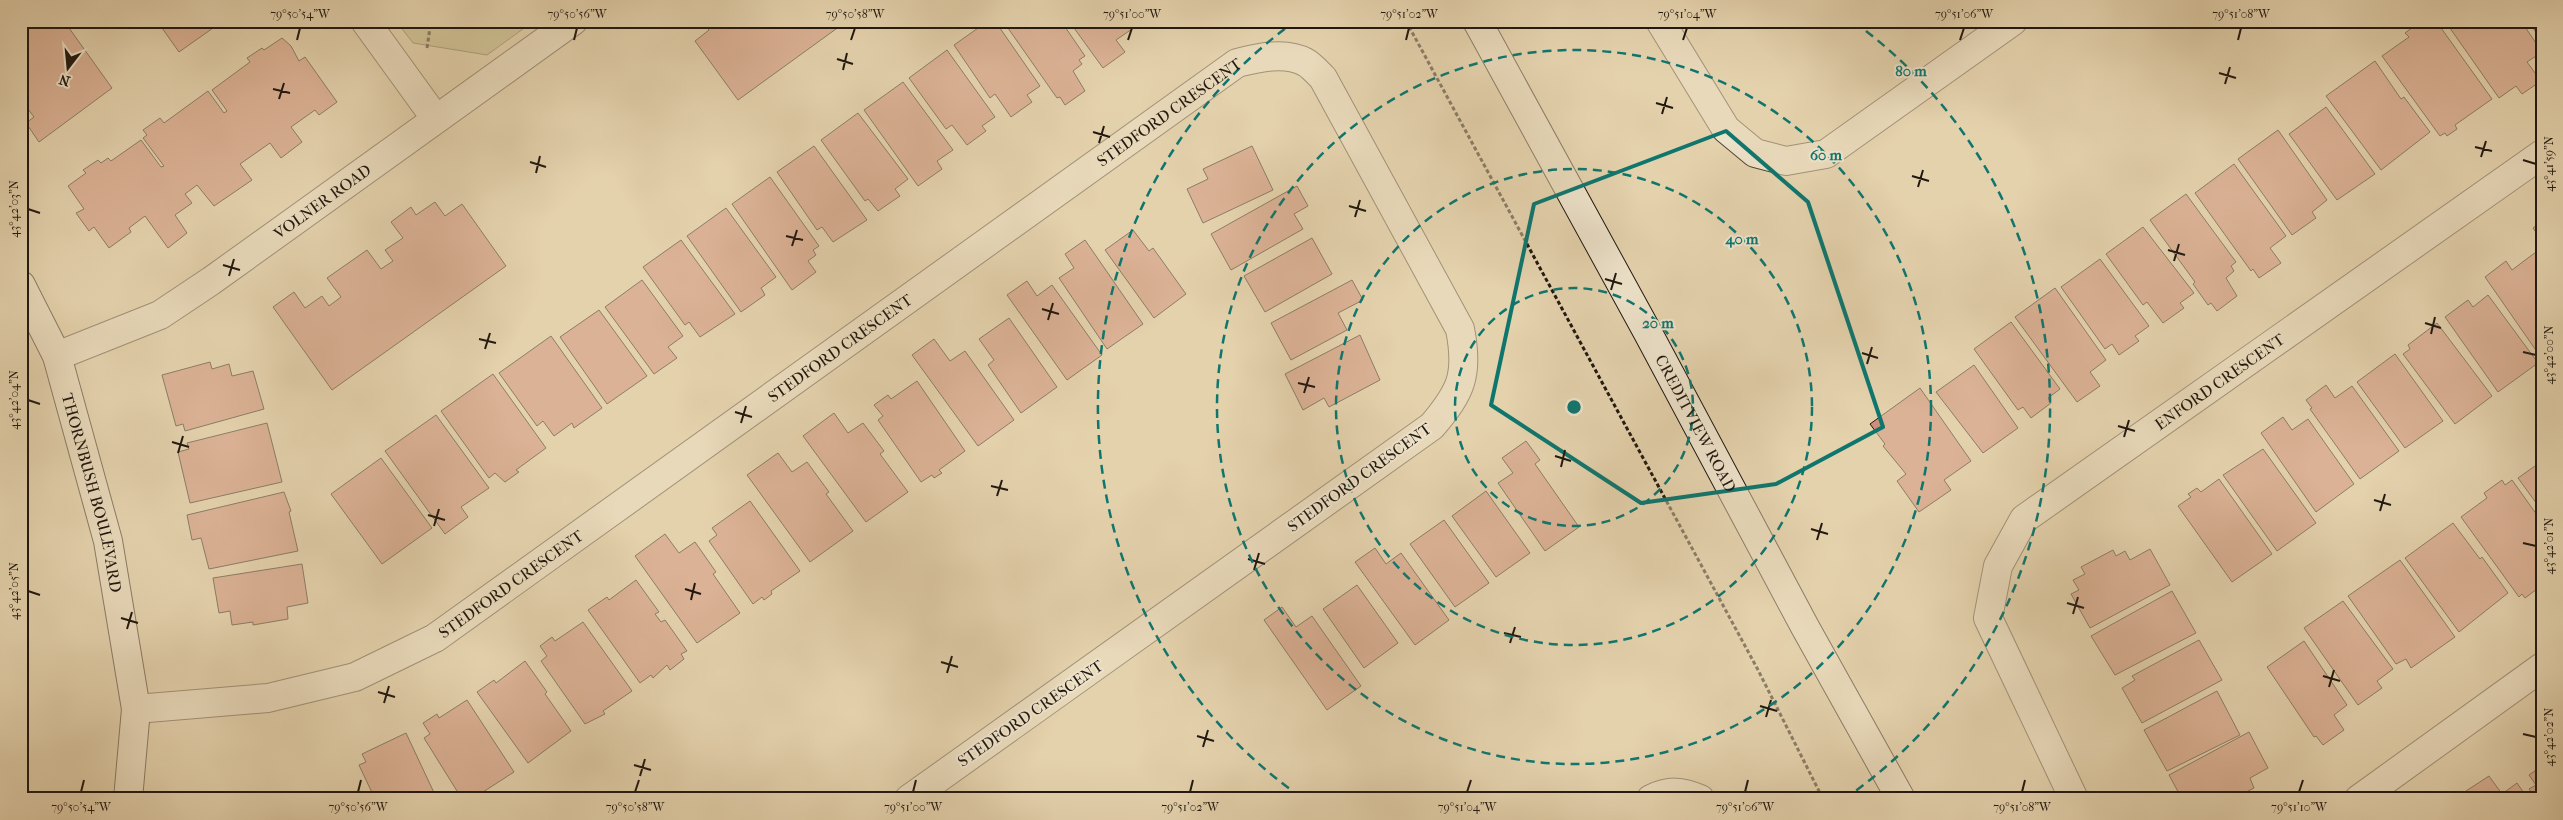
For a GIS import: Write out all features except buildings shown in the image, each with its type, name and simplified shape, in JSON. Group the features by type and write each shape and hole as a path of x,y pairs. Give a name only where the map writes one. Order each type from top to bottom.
{"street":[{"path":"365,21 436,119"},
{"name":"VOLNER ROAD","path":"57,356 160,315 573,21"},
{"name":"CREDITVIEW ROAD","path":"1477,21 1648,332 1805,627 1901,799"},
{"path":"1660,21 1726,128 1755,152 1786,161 1826,154 2013,21"},
{"name":"STEDFORD CRESCENT","path":"136,709 268,698 355,677 435,638 1238,63 1262,57 1288,57 1304,61 1323,78 1460,330 1465,355 1462,382 1450,405 1432,426 909,799"},
{"name":"ENFORD CRESCENT","path":"2074,799 1988,618 1998,566 2024,519 2542,154"},
{"name":"THORNBUSH BOULEVARD","path":"21,285 57,356 108,541 136,709 128,799"},
{"path":"2359,799 2542,667"},
{"path":"1652,799 1665,792 1686,793 1700,799"}],"path":[{"path":"427,50 431,21"},
{"path":"1406,21 1757,668 1823,799"}],"highlighted area":[{"path":"1726,131 1808,202 1883,427 1776,484 1641,503 1491,405 1534,204"}],"shaded area":[{"path":"396,21 534,21 487,55 413,43"}]}
